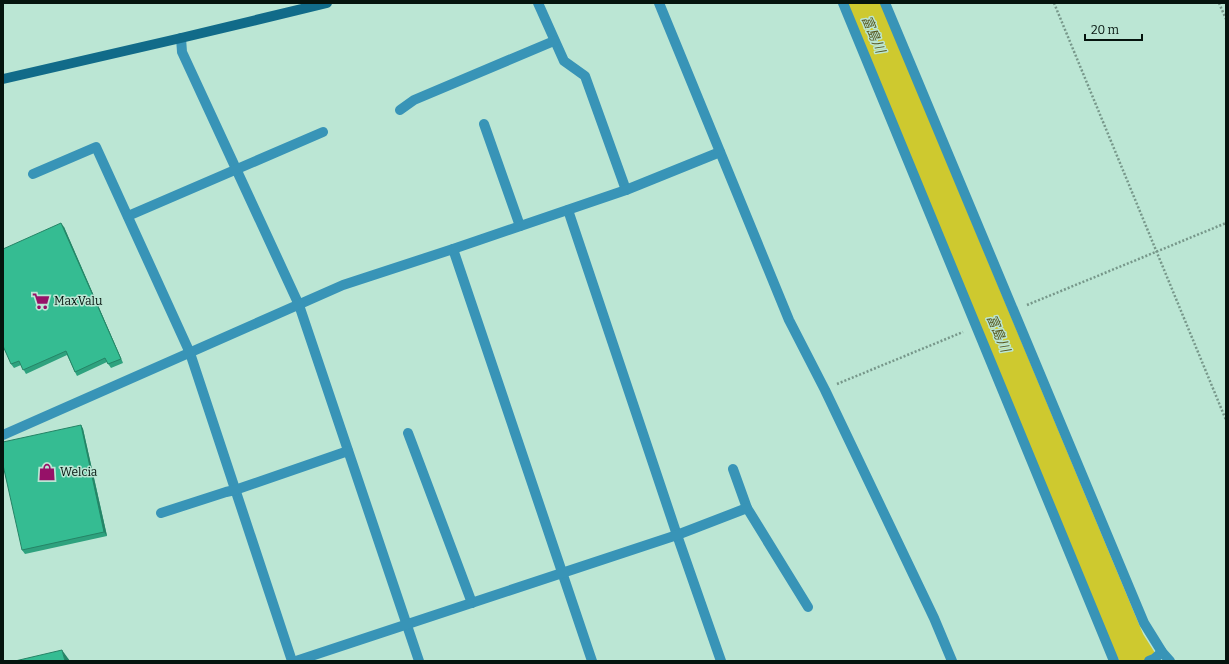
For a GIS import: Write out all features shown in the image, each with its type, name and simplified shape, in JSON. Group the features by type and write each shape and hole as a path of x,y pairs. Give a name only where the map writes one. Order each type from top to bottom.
{"street":[{"path":"3,79 327,3"},
{"path":"538,3 564,61 585,76 626,190"},
{"path":"659,3 789,320 825,390 934,618 952,661"},
{"path":"842,3 978,325 1114,661"},
{"path":"885,3 1010,312 1144,623 1162,652 1170,661"},
{"path":"181,38 182,52 299,305 419,661"},
{"path":"400,110 414,100 554,41"},
{"path":"484,124 520,226"},
{"path":"128,216 323,132"},
{"path":"33,174 96,147 190,353 292,661"},
{"path":"3,435 343,285 626,190 720,152"},
{"path":"568,210 721,661"},
{"path":"453,249 592,661"},
{"path":"408,433 472,603"},
{"path":"161,513 235,490 348,451"},
{"path":"733,469 747,508 808,607"},
{"path":"296,661 677,535 747,508"},
{"path":"1151,660 1162,652"}],"path":[{"path":"1054,3 1226,420"},
{"path":"1219,3 1226,19"},
{"path":"825,390 1226,223"}],"building":[{"path":"61,223 121,359 108,364 105,358 75,372 66,351 23,370 19,361 11,364 3,346 3,249"},
{"path":"81,425 104,532 22,550 3,465 3,442"},
{"path":"62,650 65,661 15,661"}],"waterway":[{"name":"富島川","path":"862,3 1128,642 1140,661"}],"place":[{"name":"MaxValu","path":"41,301"},
{"name":"Welcia","path":"47,472"}]}
